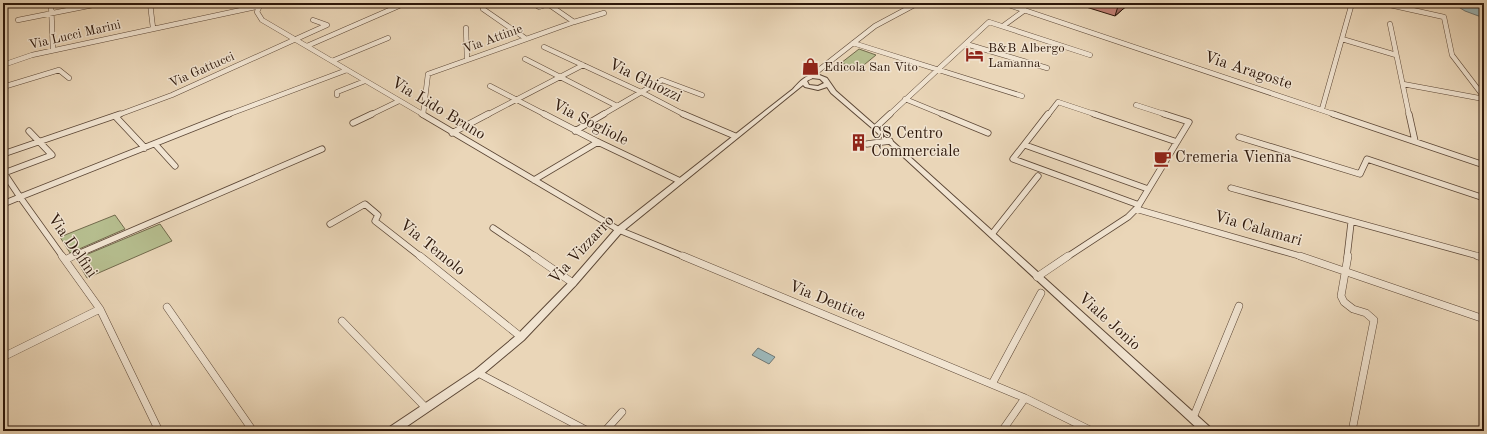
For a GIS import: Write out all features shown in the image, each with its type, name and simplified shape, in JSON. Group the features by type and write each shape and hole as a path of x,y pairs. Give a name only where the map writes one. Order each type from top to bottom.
{"street":[{"path":"51,3 53,50"},
{"path":"18,20 104,3"},
{"path":"150,3 153,28"},
{"path":"533,3 539,6 549,3 574,22"},
{"path":"810,76 875,26 918,3"},
{"name":"Via Aragoste","path":"1003,3 1484,164"},
{"path":"1322,109 1352,3"},
{"path":"1381,3 1444,17 1452,55 1484,98"},
{"name":"Via Lucci Marini","path":"3,65 32,55 53,50 260,4"},
{"name":"Via Lido Bruno","path":"260,4 257,12 262,20 619,230"},
{"path":"308,46 401,5"},
{"path":"483,9 525,38"},
{"path":"1003,26 1025,10"},
{"name":"Via Attinie","path":"423,115 428,74 525,38 604,13"},
{"name":"Via Gattucci","path":"3,154 115,116 192,87 327,26 313,20"},
{"path":"875,128 989,22 1090,56"},
{"path":"1390,24 1415,141"},
{"path":"466,28 467,60"},
{"path":"332,61 388,38"},
{"path":"1342,39 1396,55"},
{"path":"853,43 1022,96"},
{"path":"966,44 1047,68"},
{"name":"Via Ghiozzi","path":"544,47 641,92 685,115 735,136"},
{"path":"525,59 617,106"},
{"path":"452,133 583,65"},
{"path":"820,69 822,77"},
{"name":"Via Lucci Marini","path":"3,87 58,70 69,78"},
{"path":"3,204 211,121 348,70"},
{"path":"810,76 822,77 827,80 827,84 819,88"},
{"name":"Via Vizzarro","path":"392,431 478,373 520,337 573,282 619,230 735,136 794,90 806,84 810,76"},
{"path":"575,130 662,80 702,95"},
{"path":"337,95 337,92 365,81"},
{"name":"Via Vizzarro","path":"806,84 819,88"},
{"name":"Viale Jonio","path":"827,84 833,92 890,141 1193,418 1204,430"},
{"path":"1403,84 1484,98"},
{"name":"Via Sogliole","path":"490,86 598,142 680,181"},
{"name":"Viale Jonio","path":"819,88 833,92"},
{"path":"905,99 988,133"},
{"path":"353,123 399,101"},
{"path":"1148,189 1025,145 1058,102 1177,142"},
{"path":"1037,277 1128,217 1138,207 1189,122 1136,105"},
{"path":"115,116 145,148"},
{"path":"29,131 40,142"},
{"path":"1239,137 1360,174 1367,159 1484,198"},
{"path":"867,144 890,141"},
{"name":"Via Delfini","path":"40,142 52,156 4,173 100,309 159,431"},
{"path":"534,180 598,142"},
{"path":"155,144 175,166"},
{"name":"Via Calamari","path":"1025,145 1013,159 1138,207 1346,270 1484,319"},
{"path":"65,260 322,149"},
{"path":"992,234 1038,176"},
{"path":"1231,188 1350,223 1382,230 1484,258"},
{"name":"Via Temolo","path":"330,224 365,204 378,215 375,221 520,337"},
{"path":"1350,223 1346,270 1341,296 1344,302 1353,308 1366,313 1374,320 1352,431"},
{"path":"493,228 573,282"},
{"name":"Via Dentice","path":"619,230 1025,398 1092,431"},
{"path":"992,384 1041,293"},
{"path":"1193,418 1240,306"},
{"path":"168,307 253,431"},
{"path":"3,357 100,309"},
{"path":"342,321 426,408"},
{"path":"478,373 588,431"},
{"path":"1002,431 1025,398"},
{"path":"605,431 622,412"}],"green space":[{"path":"859,49 876,55 859,69 841,63"},
{"path":"115,215 125,229 70,253 60,237"},
{"path":"160,224 172,241 87,278 76,259"}],"water":[{"path":"1452,3 1484,3 1484,18 1465,11"},
{"path":"758,348 775,357 769,364 752,355"}],"place":[{"name":"B&B Albergo Lamanna","path":"975,55"},
{"name":"Edicola San Vito","path":"811,67"},
{"name":"CS Centro Commerciale","path":"858,143"},
{"name":"Cremeria Vienna","path":"1162,158"}]}
